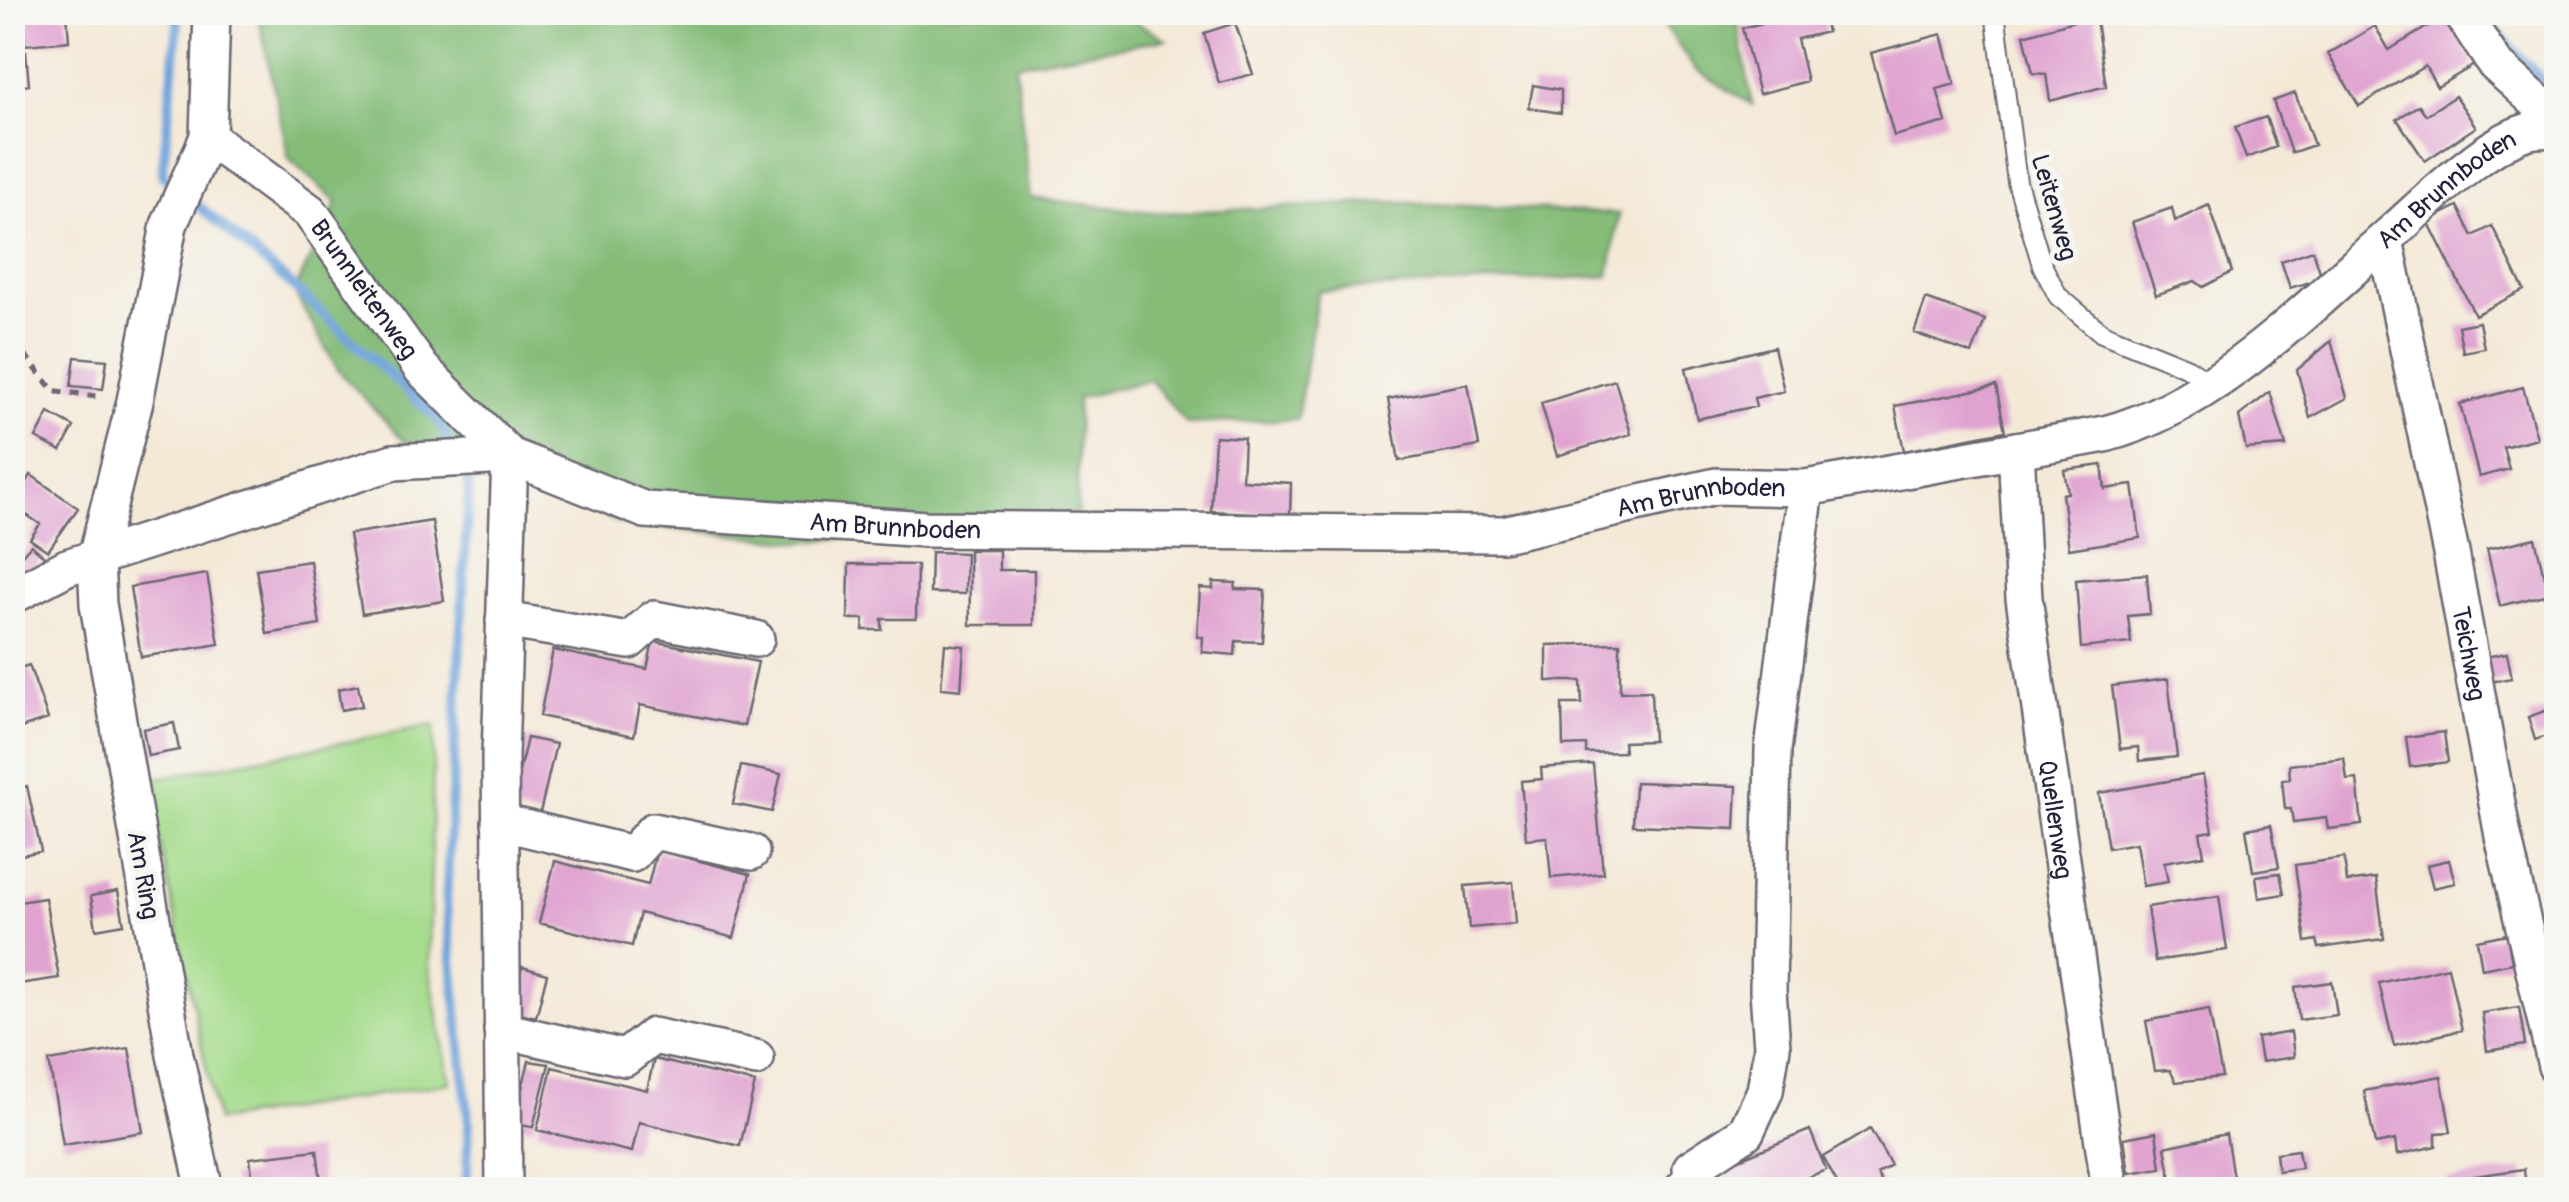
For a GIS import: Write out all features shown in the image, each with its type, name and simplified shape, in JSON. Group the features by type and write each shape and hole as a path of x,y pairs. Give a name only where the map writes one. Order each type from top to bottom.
{"street":[{"path":"96,558 134,409 174,214 208,137 212,12"},
{"path":"2461,12 2495,64 2556,119"},
{"name":"Am Brunnboden","path":"12,596 67,568 393,462 495,456 645,510 926,529 1503,534 1716,486 1806,488 2016,450 2130,427 2174,408 2257,352 2460,173 2512,138 2556,129"},
{"name":"Brunnleitenweg","path":"208,137 310,212 422,369 495,456"},
{"name":"Teichweg","path":"2384,240 2450,552 2502,836 2556,1066"},
{"name":"Quellenweg","path":"2016,450 2024,598 2110,1190"},
{"path":"495,456 504,620 500,822 504,1190"},
{"name":"Am Brunnboden","path":"1679,1179 1746,1132 1765,1092 1772,1047 1768,990 1773,750 1806,488"},
{"name":"Am Ring","path":"96,558 98,604 130,792 175,1054 204,1190"},
{"path":"504,620 629,641 654,619 756,639"},
{"path":"500,822 632,854 653,831 751,852"},
{"path":"502,1030 625,1058 653,1036 756,1058"}],"lane":[{"name":"Leitenweg","path":"1995,12 2017,182 2042,266 2058,296 2102,333 2188,368 2210,383"}],"path":[{"path":"12,347 20,348 54,392 100,398"}],"green space":[{"path":"258,13 1120,13 1166,39 1015,64 1031,198 1161,213 1393,202 1619,214 1609,276 1318,291 1297,419 1187,424 1150,380 1077,398 1078,513 802,542 620,523 501,470 405,442 338,370 294,292 337,202 289,159"},
{"path":"1656,13 1736,13 1752,105 1694,68"},
{"path":"434,725 429,966 450,1083 217,1121 147,780"}],"building":[{"path":"22,12 67,12 69,41 25,45"},
{"path":"1782,12 1823,12 1827,32 1797,39 1807,81 1759,94 1742,28 1783,18"},
{"path":"2095,15 2106,86 2050,101 2046,74 2033,73 2024,35"},
{"path":"2445,16 2474,65 2437,87 2425,66 2359,106 2328,54 2375,26 2389,50"},
{"path":"1235,23 1253,74 1219,83 1204,33"},
{"path":"1942,34 1955,84 1937,89 1946,122 1894,136 1871,53"},
{"path":"26,51 29,85 16,86 12,52"},
{"path":"1533,85 1561,90 1561,113 1529,108"},
{"path":"2295,93 2314,145 2291,153 2273,101"},
{"path":"2455,96 2476,127 2425,161 2397,119 2419,105 2426,115"},
{"path":"2266,117 2276,147 2246,158 2235,127"},
{"path":"2209,205 2232,272 2203,287 2195,281 2156,295 2132,222 2172,208 2175,221"},
{"path":"2458,206 2473,236 2492,226 2524,290 2475,315 2428,221"},
{"path":"2313,250 2322,278 2290,288 2281,261"},
{"path":"12,274 18,275 15,302 12,302"},
{"path":"1926,299 1985,320 1972,354 1914,333"},
{"path":"2479,322 2484,348 2463,352 2458,326"},
{"path":"2331,341 2347,398 2310,418 2297,370"},
{"path":"1774,347 1784,391 1754,398 1756,406 1697,419 1686,368"},
{"path":"75,357 107,360 103,389 71,386"},
{"path":"1615,380 1631,434 1557,456 1541,403"},
{"path":"1468,384 1479,446 1399,461 1388,399"},
{"path":"1996,386 2005,431 1904,451 1895,406"},
{"path":"2523,387 2537,438 2503,447 2509,469 2479,477 2460,404"},
{"path":"2270,392 2286,446 2246,449 2239,416"},
{"path":"49,413 74,427 61,451 36,438"},
{"path":"1215,436 1244,438 1242,480 1291,483 1290,515 1211,511"},
{"path":"2102,465 2105,489 2133,485 2140,538 2069,549 2062,494 2068,493 2064,470"},
{"path":"31,475 78,508 48,551 30,539 40,524 12,505"},
{"path":"432,521 444,601 362,614 349,534"},
{"path":"2535,538 2548,594 2500,606 2487,549"},
{"path":"31,545 44,556 28,575 15,563"},
{"path":"969,550 999,550 999,570 1034,570 1034,625 970,625"},
{"path":"931,552 966,553 965,594 930,593"},
{"path":"310,561 320,625 267,634 256,569"},
{"path":"849,564 917,565 916,619 882,619 882,630 863,630 864,619 848,619"},
{"path":"207,574 219,644 141,657 130,587"},
{"path":"2147,574 2150,614 2128,616 2131,643 2081,648 2076,580"},
{"path":"1213,582 1236,583 1235,589 1265,590 1262,642 1236,641 1235,655 1202,652 1203,637 1197,637 1200,588 1213,589"},
{"path":"653,641 758,662 744,726 640,705 634,736 540,716 553,650 647,669"},
{"path":"1620,643 1620,692 1651,691 1653,741 1623,742 1624,752 1586,753 1586,745 1563,746 1562,704 1582,704 1581,681 1547,681 1547,645"},
{"path":"945,644 964,646 961,690 941,688"},
{"path":"2507,653 2512,678 2485,683 2480,658"},
{"path":"29,665 48,719 12,731 12,671"},
{"path":"2168,679 2177,757 2139,761 2138,747 2120,749 2112,686"},
{"path":"358,685 362,706 341,710 338,689"},
{"path":"2556,707 2556,733 2535,740 2528,717"},
{"path":"174,723 179,750 148,756 143,729"},
{"path":"2444,732 2448,762 2410,767 2406,737"},
{"path":"527,738 556,744 539,817 510,810"},
{"path":"2344,758 2347,780 2357,779 2362,825 2328,829 2326,818 2293,822 2291,809 2285,809 2282,780 2290,779 2289,765"},
{"path":"1593,764 1603,873 1551,878 1547,837 1526,839 1521,781 1542,779 1541,768"},
{"path":"741,766 781,774 772,812 733,804"},
{"path":"2203,775 2213,831 2200,833 2204,855 2164,862 2168,882 2143,886 2136,843 2108,848 2099,793"},
{"path":"1635,782 1737,786 1735,829 1633,825"},
{"path":"27,786 41,851 12,857 12,790"},
{"path":"2271,825 2279,867 2253,871 2246,829"},
{"path":"657,850 750,874 734,938 640,913 632,946 539,923 555,861 648,885"},
{"path":"2344,858 2347,882 2376,878 2384,939 2319,948 2317,940 2306,942 2295,865"},
{"path":"2556,859 2556,895 2555,895 2546,861"},
{"path":"2449,860 2455,883 2433,888 2427,865"},
{"path":"2280,873 2284,894 2259,898 2256,876"},
{"path":"1513,882 1516,924 1469,928 1465,886"},
{"path":"118,891 124,924 96,929 91,896"},
{"path":"2219,896 2227,950 2155,961 2147,907"},
{"path":"45,898 59,978 12,985 12,903"},
{"path":"2556,927 2556,955 2546,957 2542,929"},
{"path":"2507,934 2512,963 2482,969 2477,940"},
{"path":"522,967 547,974 536,1017 511,1011"},
{"path":"2448,967 2462,1030 2394,1046 2379,983"},
{"path":"2332,982 2337,1015 2299,1020 2295,987"},
{"path":"2519,1007 2525,1045 2487,1051 2482,1013"},
{"path":"2209,1009 2222,1077 2176,1082 2170,1070 2155,1071 2146,1021"},
{"path":"2291,1032 2294,1057 2261,1062 2257,1038"},
{"path":"129,1048 143,1132 63,1145 49,1061"},
{"path":"654,1059 755,1083 740,1146 639,1122 632,1152 537,1130 552,1067 647,1090"},
{"path":"529,1061 549,1064 533,1127 513,1124"},
{"path":"2441,1076 2451,1132 2436,1133 2436,1146 2397,1155 2395,1140 2375,1144 2364,1091"},
{"path":"1870,1129 1891,1165 1877,1174 1886,1190 1841,1190 1823,1157"},
{"path":"1810,1130 1826,1170 1803,1179 1807,1190 1717,1190 1710,1171"},
{"path":"2156,1132 2161,1168 2129,1173 2124,1138"},
{"path":"2226,1134 2235,1190 2173,1190 2165,1147"},
{"path":"317,1150 322,1190 234,1190 232,1177 252,1175 250,1158"},
{"path":"2298,1150 2301,1168 2278,1171 2276,1153"},
{"path":"2524,1169 2526,1190 2447,1190 2446,1180"}],"waterway":[{"path":"175,12 178,23 162,175 288,282 438,419 454,452"},
{"path":"2484,18 2556,96"},
{"path":"462,468 469,483 446,903 469,1124 466,1190"}]}
